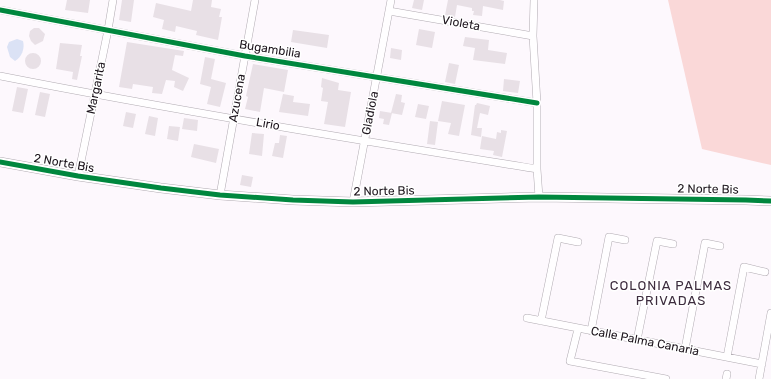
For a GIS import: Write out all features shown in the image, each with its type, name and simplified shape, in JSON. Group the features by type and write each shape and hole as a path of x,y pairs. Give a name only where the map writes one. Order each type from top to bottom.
{"street":[{"name":"Margarita","path":"78,176 113,0"},
{"name":"Azucena","path":"220,195 255,0"},
{"name":"Gladiola","path":"353,202 391,0"},
{"path":"534,0 533,36 537,103 537,169 539,197"},
{"name":"Bugambilia","path":"0,10 245,56 537,103"},
{"name":"Violeta","path":"389,11 533,36"},
{"name":"Lirio","path":"0,76 365,141 537,169"},
{"name":"2 Norte Bis","path":"0,162 78,176 220,195 353,202 539,197 771,201"},
{"path":"591,331 610,237 625,240"},
{"path":"541,321 558,238 578,242"},
{"path":"637,340 657,241 673,244"},
{"path":"685,349 705,243 720,246"},
{"path":"728,357 744,268 765,272"},
{"path":"759,379 771,313"},
{"name":"Calle Palma Canaria","path":"527,318 762,364"},
{"path":"578,329 570,361 666,379"}],"shaded area":[{"path":"668,0 771,0 771,165 702,149"}],"water":[{"path":"17,39 23,41 24,47 21,55 15,61 10,57 7,47 9,42"}],"building":[{"path":"67,0 90,0 88,13 65,10"},
{"path":"122,0 134,0 131,22 119,20"},
{"path":"193,0 212,0 211,7 221,9 219,17 222,17 218,40 196,35 197,31 176,26 175,32 162,29 164,20 153,17 156,3 191,11"},
{"path":"414,0 424,0 422,10 412,8"},
{"path":"448,0 504,1 503,10 483,6 482,16 473,15 474,11 472,11 472,8 457,5 455,17 445,15"},
{"path":"34,28 39,28 45,34 43,41 35,45 29,36 30,31"},
{"path":"419,29 435,32 432,48 416,45"},
{"path":"293,30 329,35 327,48 291,42"},
{"path":"465,37 489,40 488,50 507,53 505,64 473,60 475,48 463,46"},
{"path":"127,42 184,51 183,56 175,55 172,70 189,78 183,91 174,87 175,81 166,80 162,94 152,93 153,87 133,84 132,89 119,87"},
{"path":"60,43 82,45 80,56 82,56 77,80 72,79 73,72 56,69"},
{"path":"391,48 402,50 401,60 390,58"},
{"path":"30,53 36,53 41,58 39,67 36,69 30,69 25,64 25,58"},
{"path":"205,57 215,59 211,79 226,83 220,107 207,104 211,87 200,84"},
{"path":"449,63 459,65 455,84 445,82"},
{"path":"253,64 288,70 284,92 264,88 260,112 245,109 248,97 246,96"},
{"path":"322,78 339,83 338,90 351,92 345,127 324,124 328,102 321,101 323,88 321,87"},
{"path":"504,79 520,81 518,93 503,91"},
{"path":"17,87 28,89 23,113 12,111"},
{"path":"40,92 50,94 45,117 35,115"},
{"path":"283,94 294,96 293,102 310,104 308,116 279,112"},
{"path":"396,94 402,95 401,102 405,103 402,115 391,113"},
{"path":"442,101 465,105 459,136 448,134 451,123 438,121"},
{"path":"477,103 490,106 488,115 480,113 477,128 482,128 481,137 471,135 475,105"},
{"path":"418,104 429,106 426,119 415,117"},
{"path":"380,111 392,113 389,125 383,124 384,119 379,118"},
{"path":"126,112 136,114 133,128 123,126"},
{"path":"149,116 158,118 155,136 145,134"},
{"path":"184,118 198,120 197,131 182,129"},
{"path":"430,121 438,122 435,145 427,144"},
{"path":"169,126 180,127 178,141 167,139"},
{"path":"501,130 507,131 502,157 493,155 494,151 480,149 482,136 496,139 497,132 501,133"},
{"path":"252,133 264,134 262,156 249,154"},
{"path":"280,135 287,136 283,158 272,156 275,143 279,143"},
{"path":"194,144 219,149 216,163 191,157"},
{"path":"242,175 253,177 251,187 240,185"}],"cycle path":[{"path":"0,10 245,56 537,103"},
{"path":"0,162 78,176 161,188 220,195 293,200 353,202 539,197 771,201"}],"district":[{"name":"COLONIA PALMAS PRIVADAS","path":"671,292"}]}
